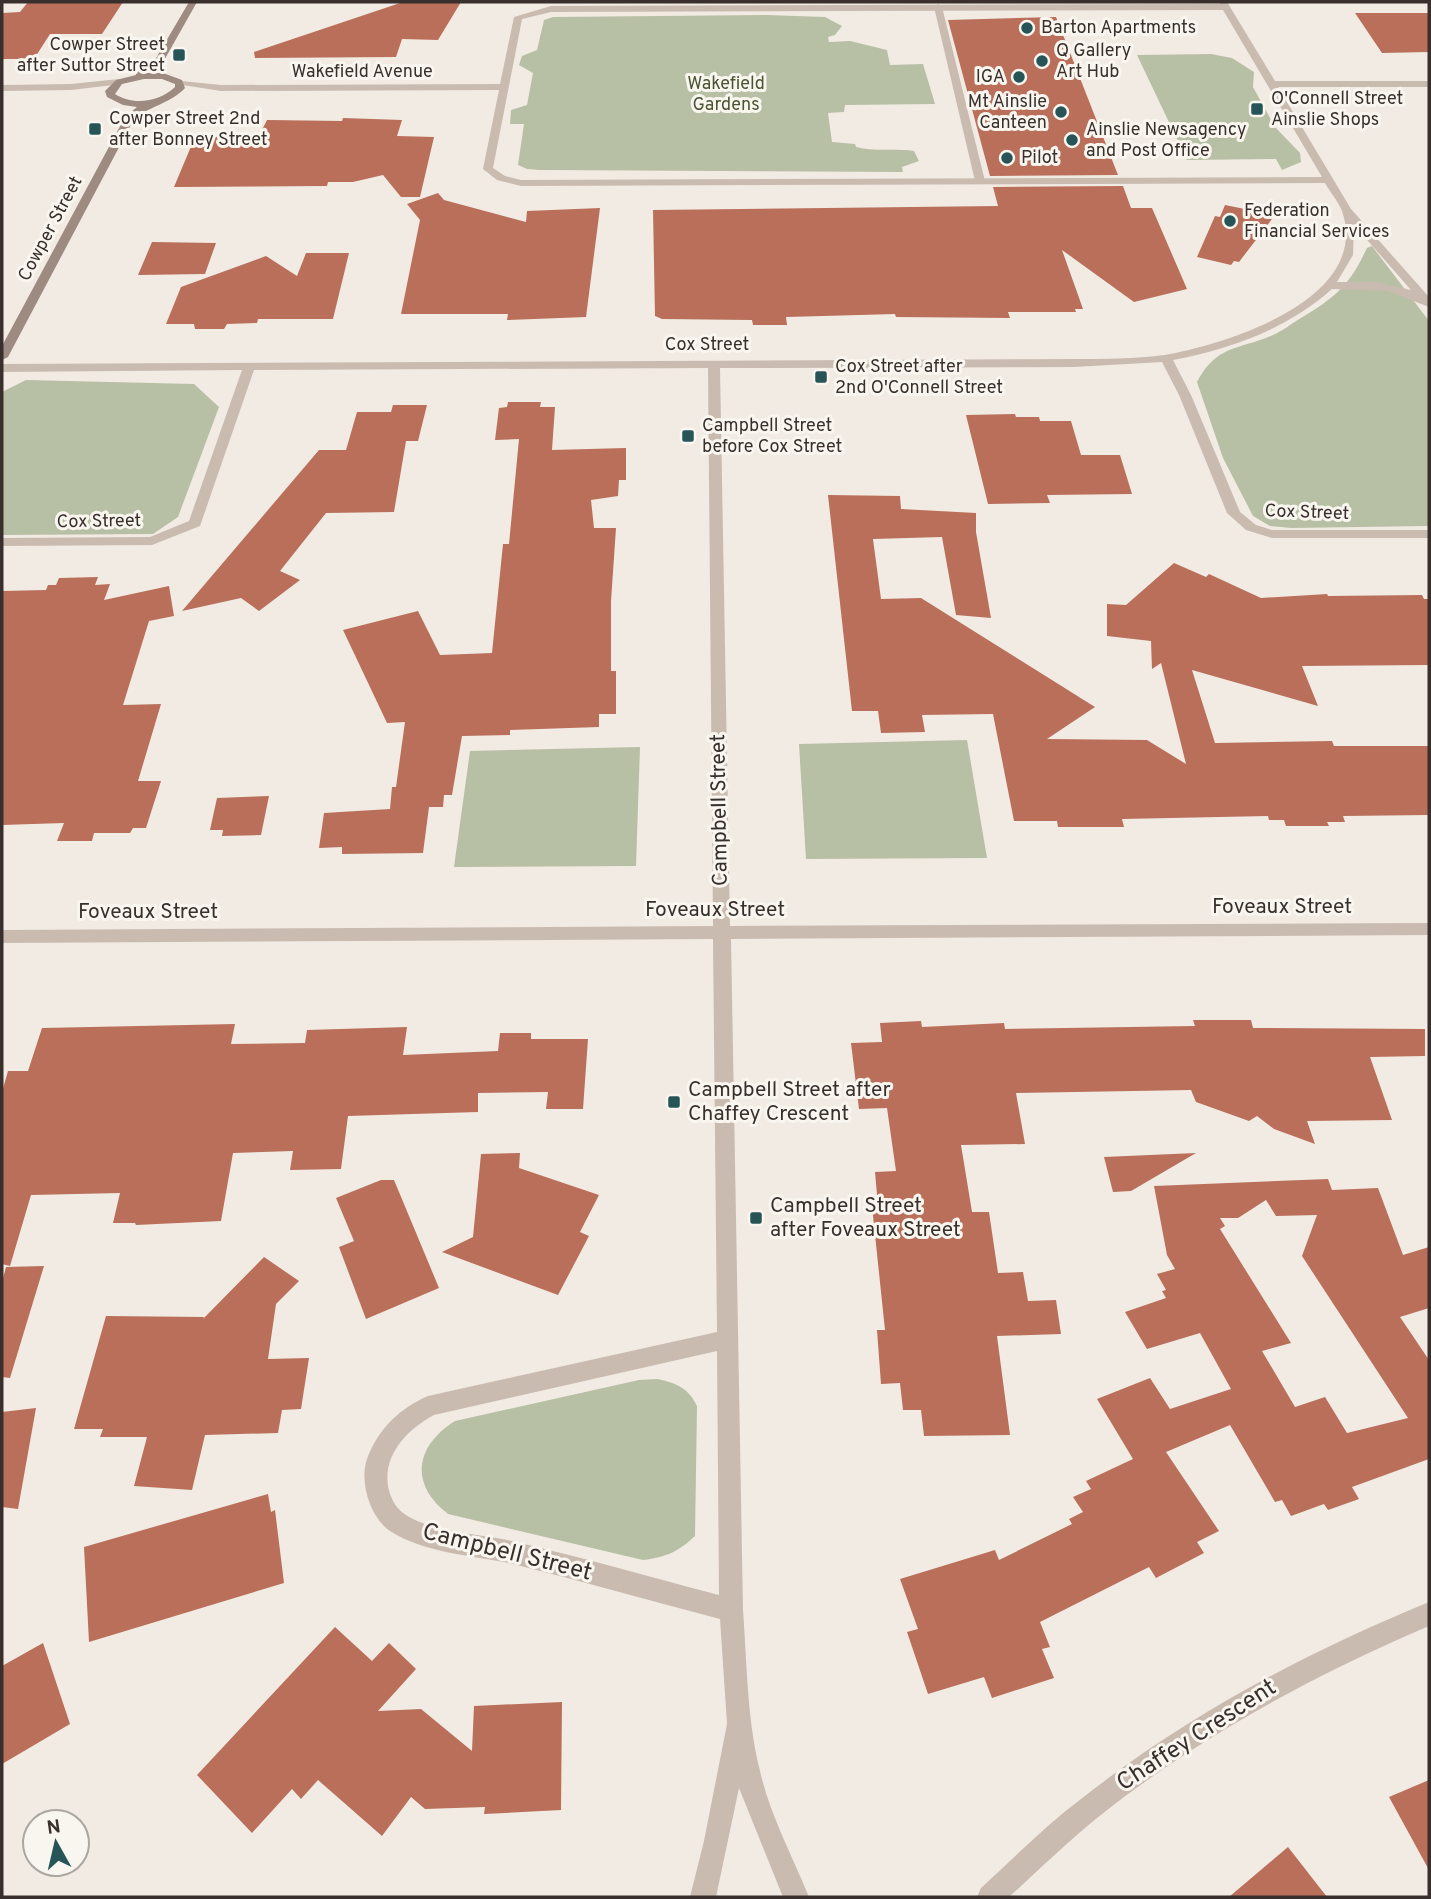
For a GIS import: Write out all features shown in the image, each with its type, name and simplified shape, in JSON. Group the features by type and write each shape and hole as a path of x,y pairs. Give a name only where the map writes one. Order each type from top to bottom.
{"street":[{"path":"130,117 110,91 122,81 159,62 192,2"},
{"path":"1329,180 521,183 501,178 488,169 518,17 531,12 551,9 1224,4 1272,84 1329,180 1347,211 1429,303"},
{"path":"938,8 980,181"},
{"path":"71,87 114,98 149,102 179,88 163,76 159,62"},
{"path":"2,88 71,87 163,76"},
{"path":"1272,84 1429,84"},
{"name":"Wakefield Avenue","path":"179,88 504,87"},
{"name":"Cowper Street","path":"2,357 130,117 149,102"},
{"name":"Cox Street","path":"2,368 1074,363 1166,358 1245,337 1307,303 1327,286 1343,267 1350,243 1347,211"},
{"path":"1327,286 1380,286 1413,294 1429,303"},
{"name":"Cox Street","path":"1166,358 1185,396 1234,513 1241,523 1255,531 1281,535 1429,534"},
{"name":"Campbell Street","path":"714,365 731,1611 738,1721 748,1774 796,1897"},
{"name":"Cox Street","path":"2,542 152,541 195,523 249,367"},
{"name":"Foveaux Street","path":"2,936 1429,929"},
{"name":"Campbell Street","path":"728,1339 436,1403 414,1412 392,1432 375,1464 380,1501 395,1522 421,1533 522,1555 731,1611"},
{"name":"Chaffey Crescent","path":"990,1897 1099,1800 1214,1720 1291,1676 1373,1637 1429,1615"},
{"name":"Campbell Street","path":"703,1897 717,1841 738,1721"}],"green space":[{"name":"Wakefield Gardens","path":"553,17 825,17 842,26 835,35 828,37 829,42 850,41 887,50 890,65 923,64 935,104 845,105 844,112 828,113 832,142 855,144 856,147 870,149 914,151 919,161 902,167 903,172 539,170 518,165 524,124 510,124 511,110 527,105 533,73 519,65 522,56 537,50 544,20"},
{"path":"1211,54 1232,58 1254,72 1253,87 1275,127 1300,153 1301,162 1282,170 1276,159 1187,160 1137,55"},
{"path":"1372,246 1429,321 1429,526 1270,526 1253,516 1223,458 1197,382 1221,354 1277,333 1333,296 1348,281 1367,248"},
{"path":"26,380 194,384 219,407 178,517 153,534 2,535 2,392"},
{"path":"967,740 987,858 806,859 799,744"},
{"path":"640,747 636,866 454,867 470,751"},
{"path":"658,1379 682,1388 697,1406 695,1536 671,1553 643,1560 448,1514 427,1490 422,1466 425,1454 442,1431 455,1421 639,1380"}],"building":[{"path":"28,2 123,2 102,34 50,34 34,59 2,59 2,13 20,12"},
{"path":"403,2 461,2 438,40 402,39 396,57 255,58 254,52"},
{"path":"1355,13 1429,13 1429,52 1382,53"},
{"path":"1056,17 1118,175 990,176 948,20"},
{"path":"343,118 402,120 397,136 434,137 420,197 401,197 383,175 353,182 328,182 327,186 174,187 195,137 259,136 267,120 342,121"},
{"path":"1123,186 1131,208 1152,208 1187,289 1134,302 1062,250 1083,309 1075,309 1076,312 1008,312 1010,318 896,317 895,314 786,317 787,325 753,325 752,320 662,319 655,316 653,210 998,206 993,187"},
{"path":"438,193 444,200 526,222 527,211 600,208 586,317 507,320 508,314 401,314 420,220 407,204"},
{"path":"1225,205 1275,215 1239,262 1234,261 1231,265 1197,257 1215,216 1220,217"},
{"path":"152,242 216,243 205,274 138,275"},
{"path":"306,253 349,253 333,319 258,319 257,323 227,324 224,329 195,329 194,324 166,324 181,287 266,256 297,276"},
{"path":"508,402 541,402 540,407 555,407 552,450 626,448 626,480 619,480 618,496 591,500 594,528 616,528 611,601 611,671 616,671 616,714 599,714 599,727 510,730 510,735 462,736 452,795 444,795 443,807 429,807 423,853 342,854 342,847 319,848 324,813 390,809 392,787 396,787 405,722 387,723 343,630 418,611 440,655 492,653 503,544 509,544 519,439 495,440 499,408 507,407"},
{"path":"393,405 427,405 418,441 406,441 394,512 326,513 280,571 300,580 259,611 241,598 182,611 319,450 346,450 357,412 391,412"},
{"path":"1015,414 1016,417 1039,417 1040,421 1071,421 1081,455 1120,455 1132,494 1047,495 1050,503 988,504 966,415"},
{"path":"828,495 900,496 901,509 976,513 976,532 991,618 956,615 942,537 873,539 881,599 921,598 1095,707 1047,739 1147,740 1186,764 1161,663 1152,669 1151,641 1107,636 1107,604 1126,605 1174,563 1206,577 1209,574 1261,598 1327,594 1422,595 1424,599 1429,599 1429,665 1302,666 1318,706 1192,670 1215,743 1332,741 1334,746 1429,746 1429,815 1343,816 1345,822 1327,822 1329,826 1286,826 1284,820 1269,820 1268,816 1122,819 1124,827 1058,827 1057,821 1014,821 993,714 922,715 925,732 881,733 878,711 852,711"},
{"path":"98,577 95,585 110,584 104,600 169,586 174,616 149,621 123,705 161,704 138,781 161,781 146,828 133,828 130,833 94,833 92,841 57,841 64,823 2,825 2,591 46,590 48,585 56,585 59,578"},
{"path":"269,796 261,835 222,836 223,830 210,830 217,798"},
{"path":"1193,1020 1251,1020 1253,1028 1425,1029 1425,1056 1370,1057 1392,1120 1307,1121 1315,1144 1274,1129 1257,1116 1249,1121 1196,1102 1191,1090 1016,1093 1025,1144 961,1145 972,1212 989,1212 998,1273 1023,1272 1028,1301 1056,1300 1061,1334 997,1336 1010,1435 924,1436 921,1410 903,1410 900,1383 881,1384 877,1330 885,1330 872,1206 878,1206 875,1172 896,1171 887,1108 859,1109 851,1043 882,1042 880,1023 921,1021 922,1027 1004,1023 1005,1029 1195,1026"},
{"path":"235,1024 231,1044 305,1043 307,1030 407,1027 403,1055 498,1051 500,1033 531,1033 531,1039 588,1039 583,1109 546,1109 548,1092 478,1093 478,1112 348,1116 341,1169 290,1170 293,1151 233,1153 221,1221 136,1225 113,1223 120,1193 31,1195 10,1266 2,1264 2,1092 8,1071 28,1071 42,1028"},
{"path":"520,1153 519,1168 599,1195 580,1232 589,1236 558,1295 442,1252 473,1237 481,1154"},
{"path":"1196,1153 1131,1191 1113,1192 1104,1157"},
{"path":"1328,1179 1332,1190 1378,1188 1403,1255 1429,1247 1429,1308 1400,1317 1429,1360 1429,1459 1352,1487 1359,1499 1328,1510 1324,1504 1291,1516 1282,1500 1275,1502 1230,1425 1166,1452 1219,1531 1197,1542 1204,1553 1156,1578 1149,1567 1040,1622 1050,1647 1042,1649 1054,1678 992,1698 984,1677 928,1694 907,1632 918,1629 900,1579 995,1550 999,1560 1072,1524 1069,1519 1083,1512 1073,1497 1091,1489 1086,1481 1133,1459 1097,1399 1150,1378 1170,1409 1231,1389 1200,1333 1147,1349 1125,1312 1166,1298 1162,1291 1166,1290 1157,1274 1175,1269 1167,1255 1154,1186","holes":["1266,1200 1276,1216 1317,1215 1302,1256 1408,1418 1347,1433 1325,1397 1295,1407 1262,1351 1291,1343 1220,1229 1225,1226 1220,1218 1238,1218"]},
{"path":"381,1180 394,1180 439,1288 366,1319 339,1247 354,1241 336,1198"},
{"path":"264,1257 299,1281 276,1304 268,1359 309,1358 301,1409 282,1410 278,1433 205,1435 192,1490 134,1486 147,1437 100,1437 103,1429 74,1429 106,1316 204,1317 203,1319"},
{"path":"44,1266 10,1378 2,1377 2,1282 6,1267"},
{"path":"36,1408 18,1509 2,1507 2,1412"},
{"path":"268,1494 271,1512 275,1510 284,1583 89,1642 84,1547"},
{"path":"335,1627 372,1661 389,1643 416,1669 378,1711 421,1709 472,1751 474,1706 562,1702 561,1810 484,1814 485,1807 425,1809 411,1797 382,1836 318,1780 301,1799 292,1789 252,1833 197,1775"},
{"path":"43,1643 70,1724 2,1764 2,1666"},
{"path":"1429,1780 1429,1870 1389,1797"},
{"path":"1288,1847 1327,1897 1229,1897"}],"place":[{"name":"Barton Apartments","path":"1027,28"},
{"name":"Cowper Street after Suttor Street","path":"179,55"},
{"name":"Q Gallery Art Hub","path":"1042,61"},
{"name":"IGA","path":"1019,77"},
{"name":"O'Connell Street Ainslie Shops","path":"1257,109"},
{"name":"Mt Ainslie Canteen","path":"1061,112"},
{"name":"Cowper Street 2nd after Bonney Street","path":"95,129"},
{"name":"Ainslie Newsagency and Post Office","path":"1072,140"},
{"name":"Pilot","path":"1007,158"},
{"name":"Federation Financial Services","path":"1230,221"},
{"name":"Cox Street after 2nd O'Connell Street","path":"821,377"},
{"name":"Campbell Street before Cox Street","path":"688,436"},
{"name":"Campbell Street after Chaffey Crescent","path":"674,1102"},
{"name":"Campbell Street after Foveaux Street","path":"756,1218"}]}
